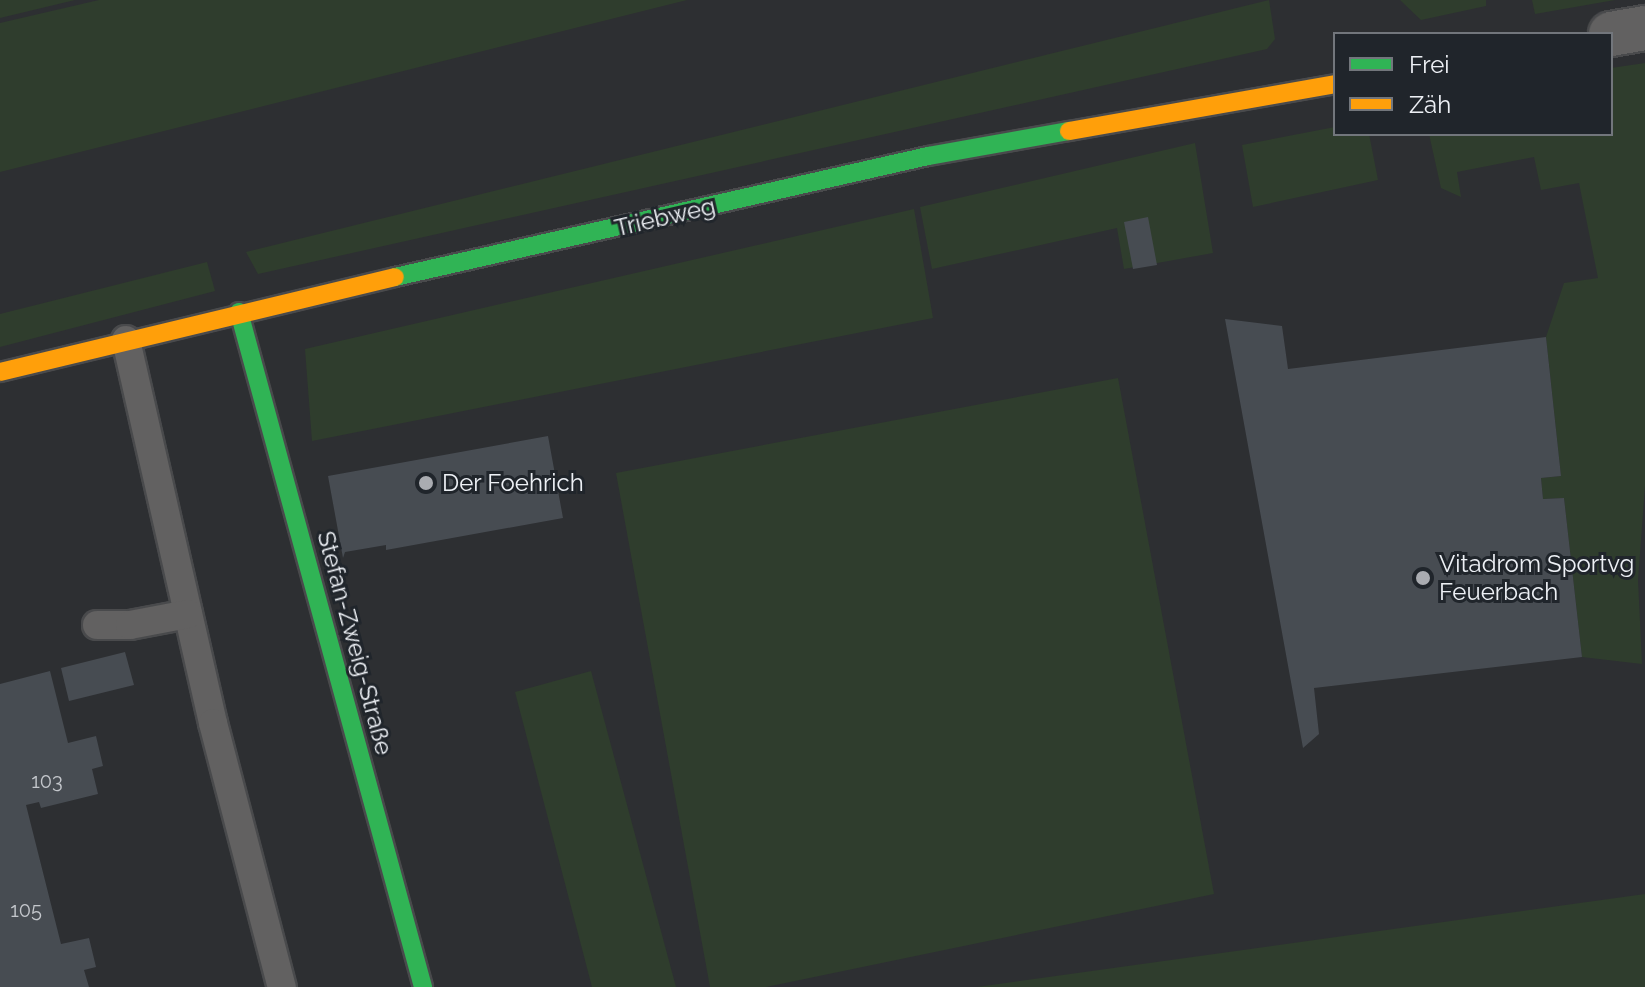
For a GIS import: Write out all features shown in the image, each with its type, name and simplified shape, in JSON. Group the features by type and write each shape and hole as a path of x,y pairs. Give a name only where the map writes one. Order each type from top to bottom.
{"street":[{"path":"1613,34 1645,28"},
{"name":"Triebweg","path":"0,372 239,312 928,156 1333,84"},
{"name":"Stefan-Zweig-Straße","path":"239,312 423,987"}],"lane":[{"path":"126,340 232,803 282,987"},
{"path":"97,625 130,625 188,614"}],"green space":[{"path":"0,0 75,0 0,18"},
{"path":"99,0 687,0 0,172 0,23"},
{"path":"1269,0 1275,39 1267,49 258,274 246,252"},
{"path":"1400,0 1486,0 1486,6 1421,20"},
{"path":"1532,0 1615,0 1535,14"},
{"path":"1645,63 1645,486 1638,580 1642,664 1582,657 1564,498 1543,499 1541,478 1561,476 1546,337 1564,283 1598,278 1579,183 1541,190 1534,157 1457,172 1461,197 1441,188 1429,136 1613,136 1613,68"},
{"path":"1333,127 1333,136 1369,136 1378,180 1253,207 1242,145"},
{"path":"1195,143 1213,253 1124,269 1117,228 932,269 920,207"},
{"path":"914,209 933,318 312,441 305,349"},
{"path":"207,262 215,291 0,347 0,314"},
{"path":"1118,378 1214,894 766,987 710,987 616,473"},
{"path":"591,671 676,987 592,987 515,692"},
{"path":"1645,894 1645,987 977,987"}],"building":[{"path":"1148,217 1157,265 1133,269 1124,222"},
{"name":"Vitadrom Sportvg Feuerbach","path":"1225,319 1282,326 1288,369 1546,337 1561,476 1541,478 1543,499 1564,498 1582,657 1314,688 1319,734 1303,748"},
{"path":"548,436 563,518 386,550 386,545 345,552 343,558 328,476"},
{"path":"125,652 134,685 69,701 61,668"},
{"path":"50,671 68,743 96,736 103,766 92,769 98,794 41,808 39,802 26,805 61,944 89,938 96,967 84,970 89,987 0,987 0,684"}],"traffic: fast":[{"path":"395,277 928,156 1069,131"},
{"path":"239,312 423,987"}],"traffic: slow":[{"path":"1069,131 1333,84"},
{"path":"0,372 395,277"}],"place":[{"name":"Der Foehrich","path":"426,483"},
{"name":"Vitadrom Sportvg Feuerbach","path":"1423,578"}]}
